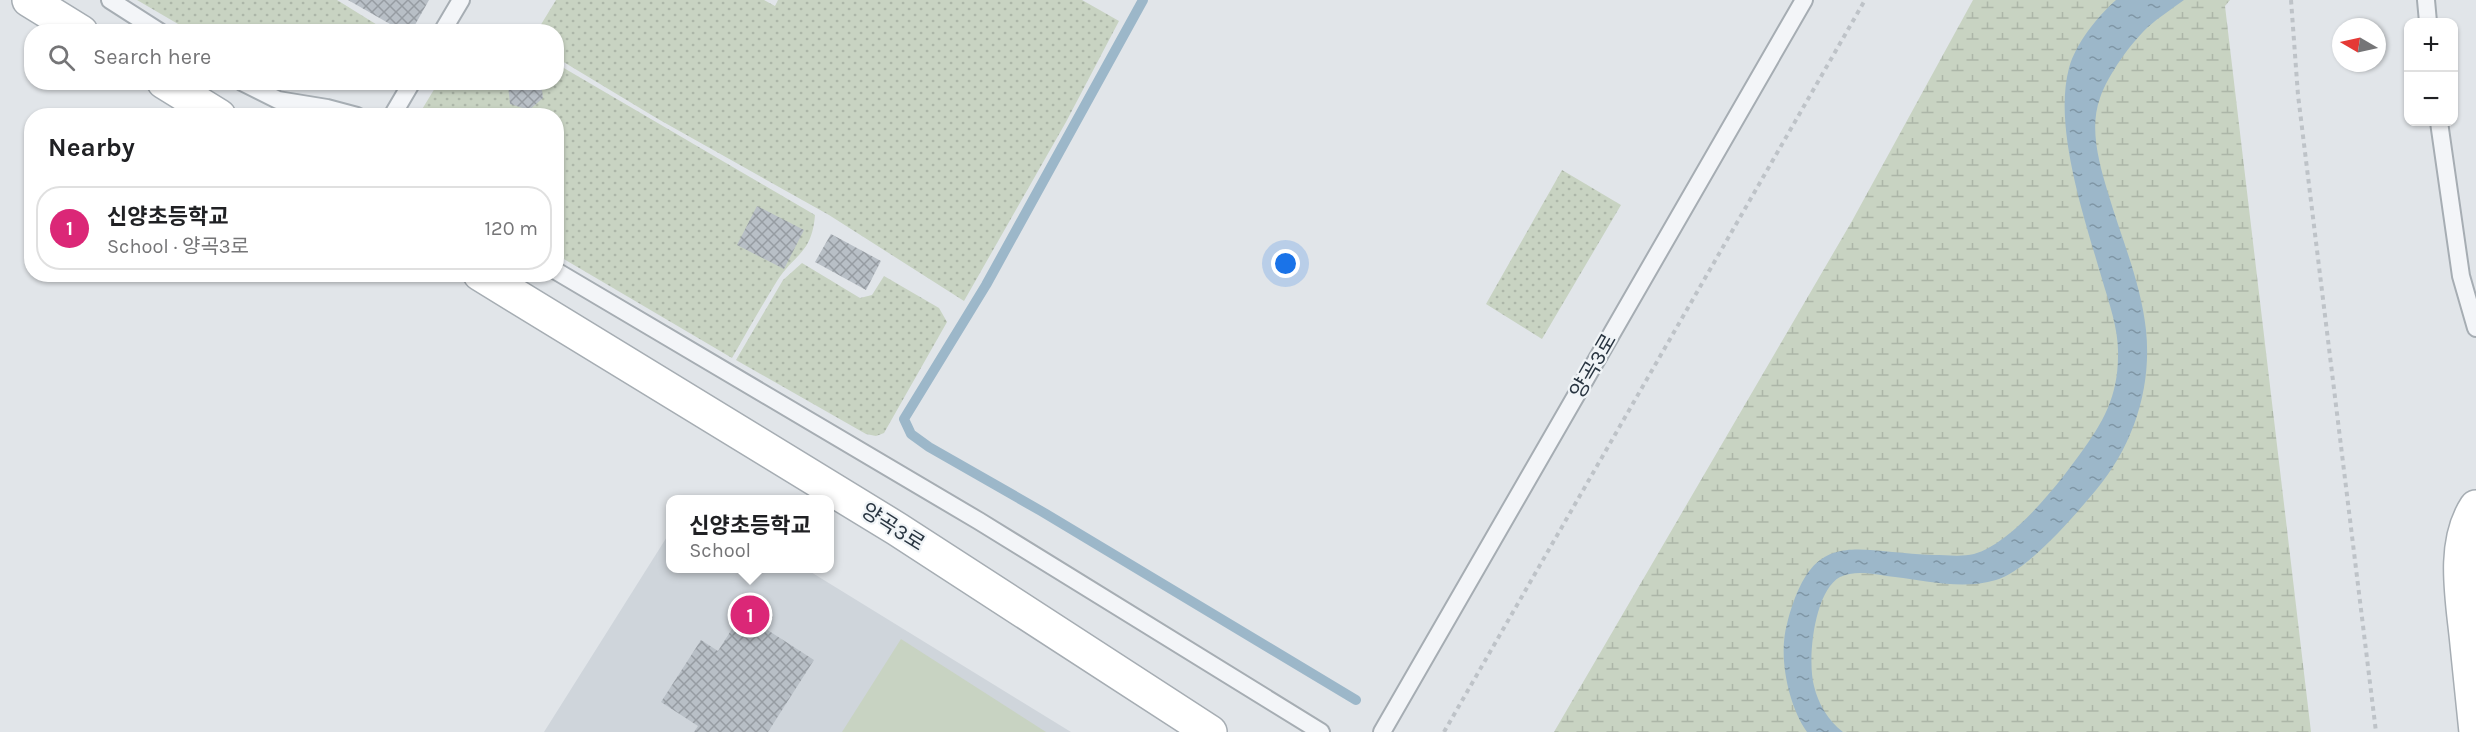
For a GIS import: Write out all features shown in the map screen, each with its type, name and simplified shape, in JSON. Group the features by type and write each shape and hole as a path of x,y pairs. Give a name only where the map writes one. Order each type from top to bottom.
{"street":[{"path":"29,0 68,24"},
{"path":"177,90 206,108"},
{"name":"양곡3로","path":"493,282 897,529 1210,732"},
{"path":"2476,507 2471,515 2463,544 2461,576 2476,732"}],"lane":[{"path":"110,0 148,24"},
{"path":"447,24 461,0"},
{"name":"양곡3로","path":"1382,732 1804,0"},
{"path":"2426,0 2428,18"},
{"path":"258,90 278,100 327,108"},
{"path":"397,108 408,90"},
{"path":"2440,126 2462,276 2476,328"},
{"path":"564,276 979,521 1322,732"}],"path":[{"path":"1444,732 1865,0"},
{"path":"2291,0 2298,95 2376,732"}],"shaded area":[{"path":"666,538 666,573 813,573 1071,732 544,732"}],"green space":[{"path":"137,0 337,0 376,24 178,24"},
{"path":"556,0 764,0 775,6 778,0 1082,0 1119,21 1066,122 964,301 829,215 658,119 564,62 564,24 541,24"},
{"path":"1973,0 2230,0 2225,6 2311,732 1554,732 1852,221"},
{"path":"564,68 815,215 810,238 777,281 732,358 564,259 564,108 423,108 434,90 564,90"},
{"path":"1562,170 1621,205 1542,339 1486,304"},
{"path":"802,263 860,298 872,295 884,276 939,308 947,322 884,433 876,436 866,434 736,360 783,280"},
{"path":"901,639 1046,732 842,732"}],"water":[{"path":"2116,0 2184,0 2148,27 2127,51 2104,89 2095,121 2096,145 2101,170 2135,278 2146,330 2146,373 2143,394 2130,435 2109,473 2076,514 2036,554 2009,575 1984,583 1958,584 1853,573 1840,577 1831,585 1824,596 1815,627 1812,644 1812,674 1821,705 1828,717 1843,732 1807,732 1800,721 1790,694 1784,665 1784,637 1797,592 1810,571 1824,558 1840,551 1959,556 1974,554 1989,548 2018,526 2046,497 2088,443 2108,408 2117,370 2117,336 2073,174 2065,118 2065,92 2069,68 2077,49 2095,22"}],"building":[{"path":"348,0 429,0 416,24 390,24"},
{"path":"509,90 542,90 543,98 531,108 510,104"},
{"path":"757,206 804,230 784,269 737,245"},
{"path":"831,234 881,261 866,290 815,262"},
{"path":"749,602 773,617 766,629 814,660 768,732 694,732 698,726 661,702 701,640 718,651"}],"waterway":[{"path":"1143,0 986,285 904,419 911,434 929,447 1041,511 1356,700"}],"place":[{"name":"신양초등학교","path":"750,615"}]}
